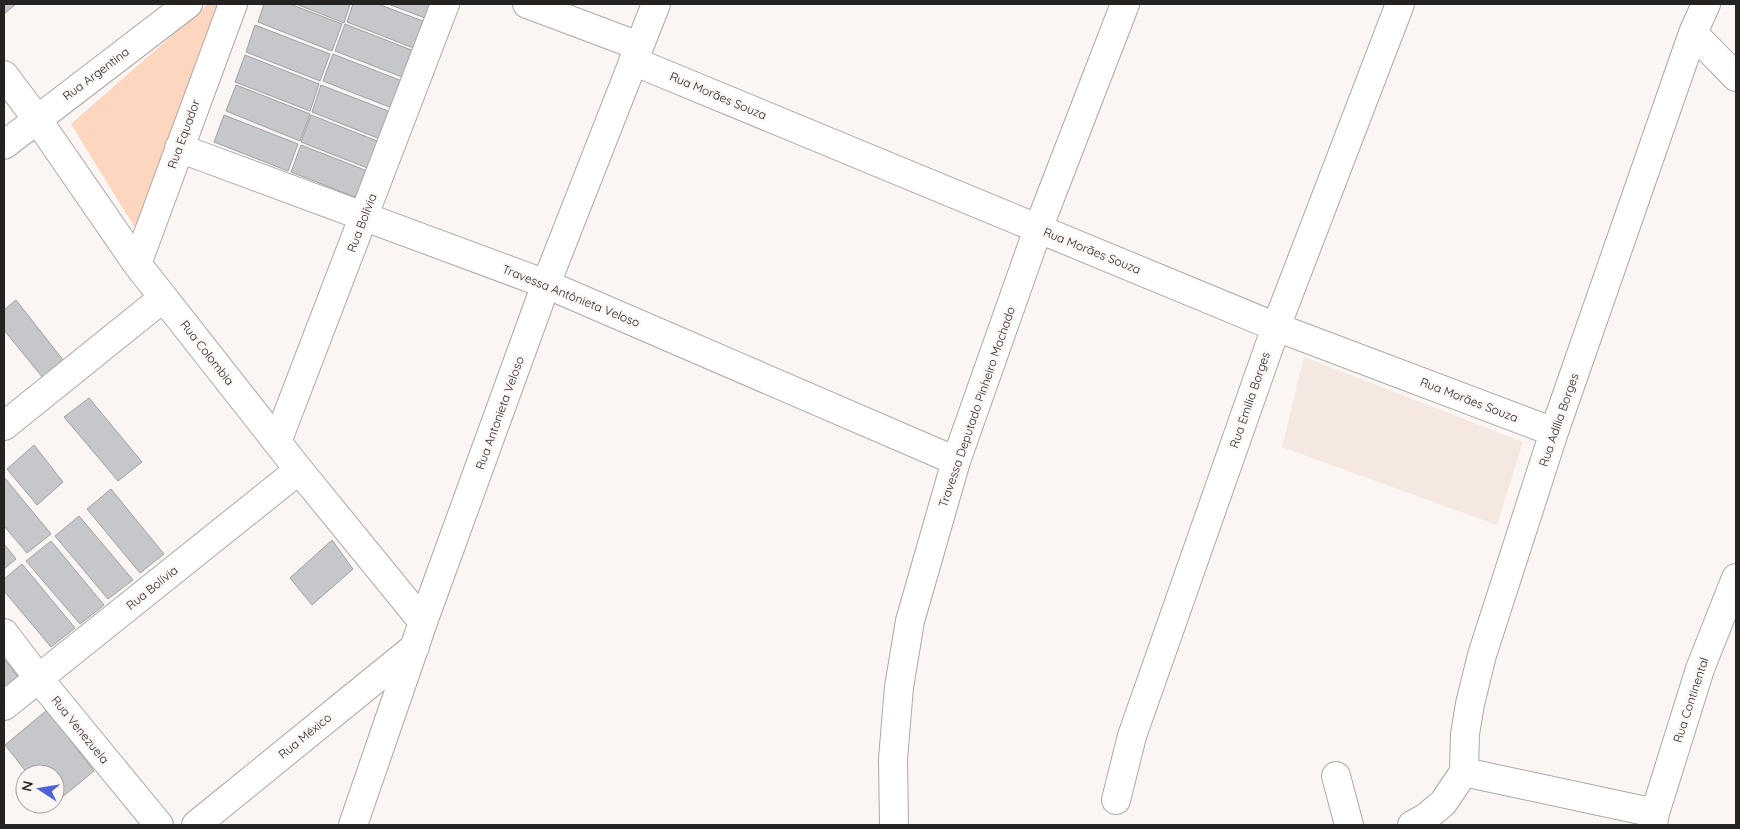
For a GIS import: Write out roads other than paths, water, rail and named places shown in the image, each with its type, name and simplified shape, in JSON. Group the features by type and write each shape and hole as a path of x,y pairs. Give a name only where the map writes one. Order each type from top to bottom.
{"street":[{"name":"Rua Argentina","path":"4,146 188,4"},
{"name":"Rua Equador","path":"137,264 178,148 233,4"},
{"name":"Rua Bolívia","path":"277,442 445,4"},
{"name":"Rua Morães Souza","path":"527,4 636,54 1038,229 1276,328 1554,432"},
{"name":"Rua Antonieta Veloso","path":"353,825 546,284 656,4"},
{"name":"Travessa Deputado Pinheiro Machado","path":"894,825 893,759 899,687 910,621 956,461 1038,229 1125,4"},
{"name":"Rua Emilia Borges","path":"1116,800 1132,736 1276,328 1400,4"},
{"name":"Rua Adília Borges","path":"1464,772 1465,734 1482,655 1554,432 1693,33 1706,4"},
{"path":"1693,33 1736,77"},
{"name":"Rua Colombia","path":"4,75 163,298 299,470 424,622"},
{"name":"Travessa Antônieta Veloso","path":"178,148 546,284 956,461"},
{"path":"4,426 163,298"},
{"name":"Rua Bolívia","path":"4,706 299,470"},
{"name":"Rua Continental","path":"1654,819 1700,669 1736,578"},
{"name":"Rua Venezuela","path":"4,633 39,679 159,825"},
{"name":"Rua México","path":"196,825 415,647"},
{"path":"1412,825 1425,818 1443,803 1464,772 1654,819"},
{"path":"1336,776 1349,825"}]}
